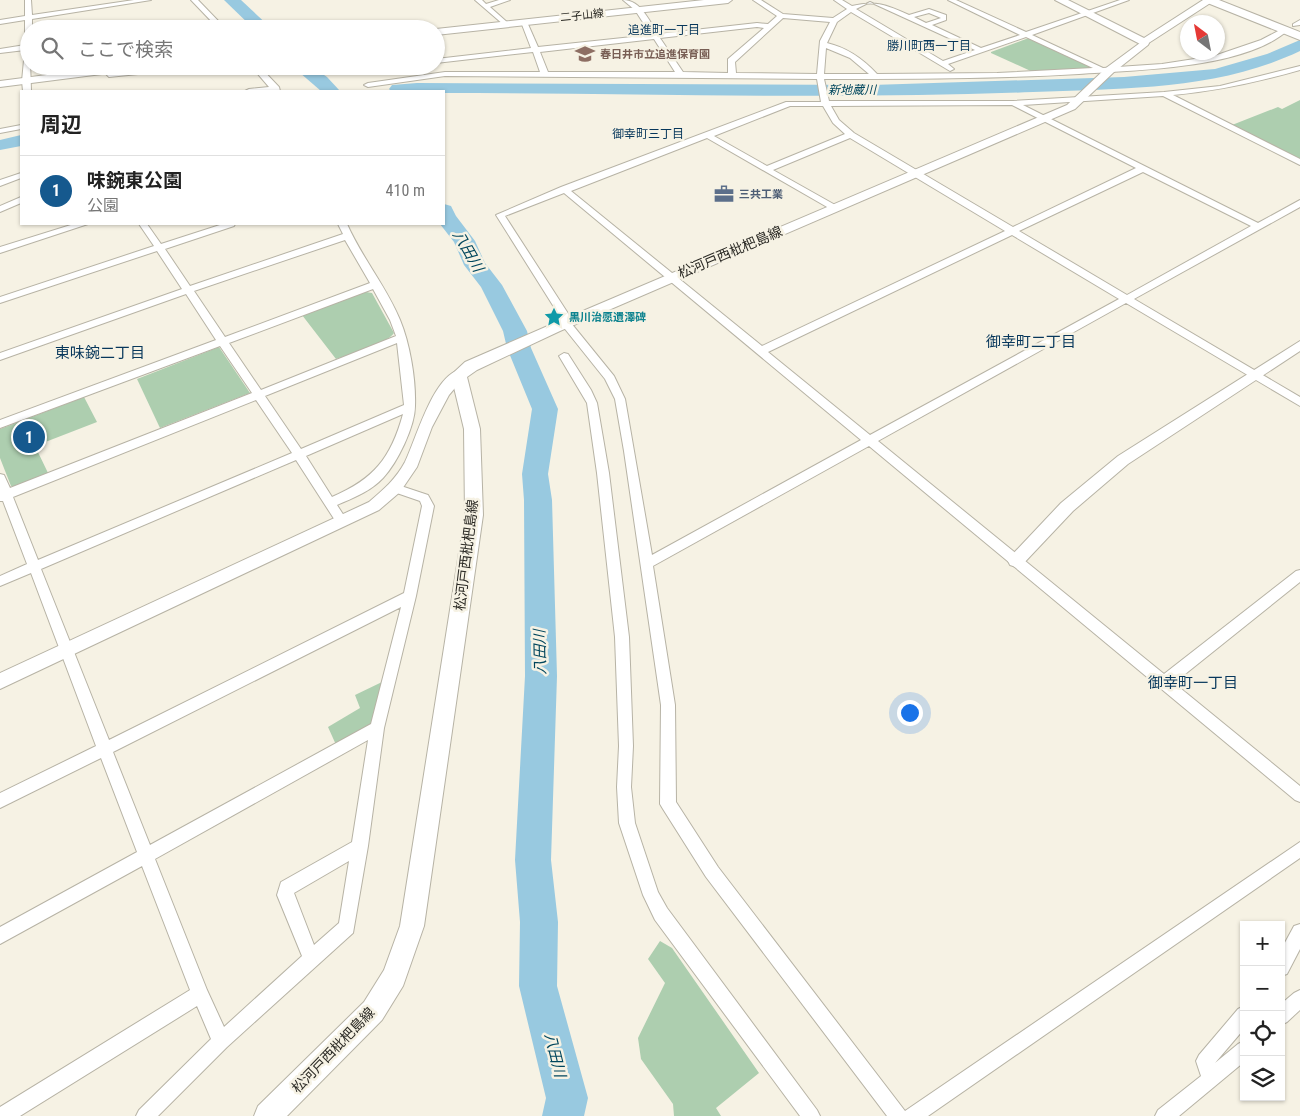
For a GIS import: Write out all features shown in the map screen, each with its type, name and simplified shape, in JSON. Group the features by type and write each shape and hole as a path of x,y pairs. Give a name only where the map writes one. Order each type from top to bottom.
{"highway":[{"path":"1210,0 1295,29"},
{"path":"1231,0 1295,29"}],"main road":[{"path":"1060,0 1144,43 1168,25 1210,0"},
{"name":"松河戸西枇杷島線","path":"268,1116 373,1011 394,976 412,926 474,515 474,454 465,371 561,326 671,278 1071,108 1083,98 1106,71 1144,43"}],"street":[{"path":"28,0 28,18"},
{"path":"0,22 148,0"},
{"path":"194,0 214,20"},
{"path":"478,0 506,24"},
{"path":"485,6 507,0"},
{"path":"626,0 638,9 654,37 680,74"},
{"name":"二子山線","path":"445,31 728,0"},
{"path":"756,0 781,16 836,20"},
{"path":"837,0 963,77"},
{"path":"982,51 870,0 851,9 836,20 825,35 819,77 826,104 833,118 852,136 1300,402"},
{"path":"951,0 1106,71"},
{"path":"961,5 972,0"},
{"path":"942,64 1027,36 1125,0"},
{"path":"908,17 929,11 944,16 944,19 925,25"},
{"path":"732,75 731,61 781,16"},
{"path":"524,22 545,74"},
{"path":"445,60 769,26"},
{"path":"445,74 963,77 1106,71 1162,66 1223,55 1253,46 1295,29"},
{"path":"824,45 836,47 863,63 874,77"},
{"path":"0,51 20,48"},
{"path":"898,1116 712,872 668,804 668,705 630,451 620,399 610,378 561,326 564,315 500,215 789,104 1013,103 1164,94 1220,88 1298,70"},
{"path":"0,84 26,86 76,75"},
{"path":"263,75 276,90"},
{"path":"368,85 438,75"},
{"path":"1164,94 1300,162"},
{"path":"1013,103 1257,226"},
{"path":"0,131 20,126"},
{"path":"707,135 834,208"},
{"path":"766,169 852,136"},
{"path":"761,351 1142,169"},
{"path":"0,183 20,175"},
{"path":"564,189 1300,795"},
{"path":"0,209 20,200"},
{"path":"646,564 1300,203"},
{"path":"0,250 80,225"},
{"path":"144,225 298,453 342,522"},
{"path":"0,300 229,225"},
{"path":"330,503 360,490 378,475 394,450 410,407 401,338 391,313 347,236 343,225"},
{"path":"0,358 188,290 347,236"},
{"path":"0,424 374,285"},
{"path":"3,496 401,338"},
{"path":"1016,561 1067,507 1123,460 1300,345"},
{"path":"564,356 592,403 604,472 622,637 626,746 624,766 626,823 635,852 651,895 661,914 811,1116"},
{"path":"0,681 374,506 395,488 412,463 425,427 443,393 465,371"},
{"path":"0,581 410,407"},
{"path":"0,478 3,496 34,566 200,994 221,1041"},
{"path":"145,1116 221,1041 347,927 377,728 410,596 428,506 424,498 395,488"},
{"path":"1163,683 1300,575"},
{"path":"0,801 410,596"},
{"path":"0,936 377,728"},
{"path":"312,960 284,895 287,888 360,846"},
{"path":"912,1116 1300,849"},
{"path":"1282,966 1300,932"},
{"path":"3,1116 200,994"},
{"path":"1285,1012 1300,999"},
{"path":"1211,1079 1205,1060 1240,1021"},
{"path":"1164,1116 1240,1054"}],"green space":[{"path":"1030,39 1093,68 1035,73 991,53"},
{"path":"1300,100 1300,159 1232,125 1278,107 1282,109"},
{"path":"366,292 372,293 394,333 376,345 336,359 302,315"},
{"path":"219,347 250,393 160,428 137,379"},
{"path":"84,397 97,422 35,446 49,475 18,486 11,486 0,458 0,429"},
{"path":"382,682 375,728 337,747 328,727 360,708 355,695"},
{"path":"660,941 672,948 759,1073 716,1108 721,1116 674,1116 673,1104 641,1059 638,1038 665,983 648,959"}],"water":[{"path":"20,135 20,146 0,150 0,140"}],"waterway":[{"name":"八田川","path":"232,0 254,20"},
{"name":"新地蔵川","path":"398,89 872,90 1000,88 1124,83 1215,74 1273,58 1300,45"},
{"name":"八田川","path":"313,75 330,90"},
{"name":"八田川","path":"445,214 464,241 475,265 491,285 515,331 519,348 545,409 535,474 538,500 541,676 533,860 539,922 538,986 567,1098 563,1116"}],"place":[{"name":"春日井市立追進保育園","path":"585,54"},
{"name":"三共工業","path":"724,194"},
{"name":"黒川治愿遺澤碑","path":"554,317"},
{"name":"味鋺東公園","path":"29,437"}],"district":[{"name":"追進町一丁目","path":"664,30"},
{"name":"勝川町西一丁目","path":"929,46"},
{"name":"御幸町三丁目","path":"648,134"},
{"name":"御幸町二丁目","path":"1031,342"},
{"name":"東味鋺二丁目","path":"100,353"},
{"name":"御幸町一丁目","path":"1193,683"}]}
